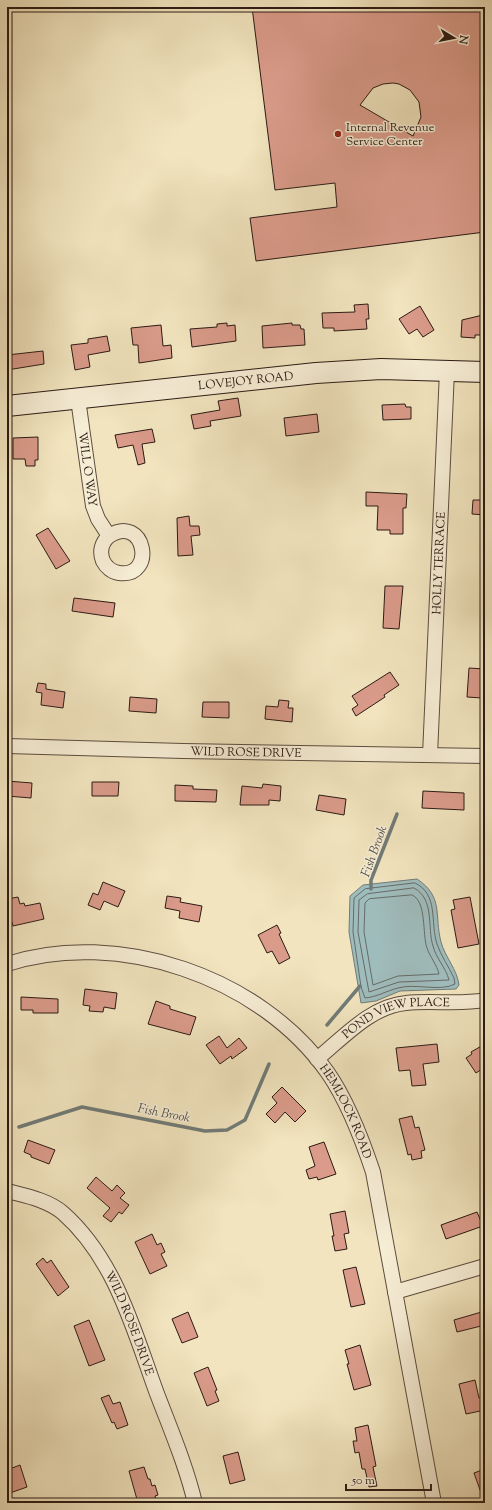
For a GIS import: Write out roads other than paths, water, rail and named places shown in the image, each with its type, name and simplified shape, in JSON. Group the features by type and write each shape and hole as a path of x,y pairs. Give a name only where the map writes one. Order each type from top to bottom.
{"main road":[{"name":"LOVEJOY ROAD","path":"7,406 316,373 381,369 485,372"}],"street":[{"name":"HOLLY TERRACE","path":"430,755 447,371"},
{"name":"WILL O WAY","path":"78,399 90,498 95,513 109,536"},
{"name":"WILD ROSE DRIVE","path":"7,746 485,756"},
{"name":"HEMLOCK ROAD","path":"7,964 19,960 60,954 100,953 148,959 186,969 224,985 271,1014 317,1059 328,1074 363,1142 373,1172 434,1503"},
{"name":"POND VIEW PLACE","path":"317,1059 372,1014 387,1007 406,1002 485,1000"},
{"name":"WILD ROSE DRIVE","path":"7,1191 33,1198 62,1212 84,1234 112,1276 182,1459 195,1503"},
{"path":"395,1292 485,1266"}],"water":[{"path":"417,879 431,893 435,900 441,942 456,974 459,985 456,989 400,991 376,1001 361,1003 349,932 350,896 363,885"}],"waterway":[{"name":"Fish Brook","path":"371,889 371,880 397,814"},
{"name":"Fish Brook","path":"327,1025 360,986"},
{"name":"Fish Brook","path":"19,1127 82,1107 205,1131 227,1130 245,1120 269,1064"}],"place":[{"name":"Internal Revenue Service Center","path":"338,134"}]}
